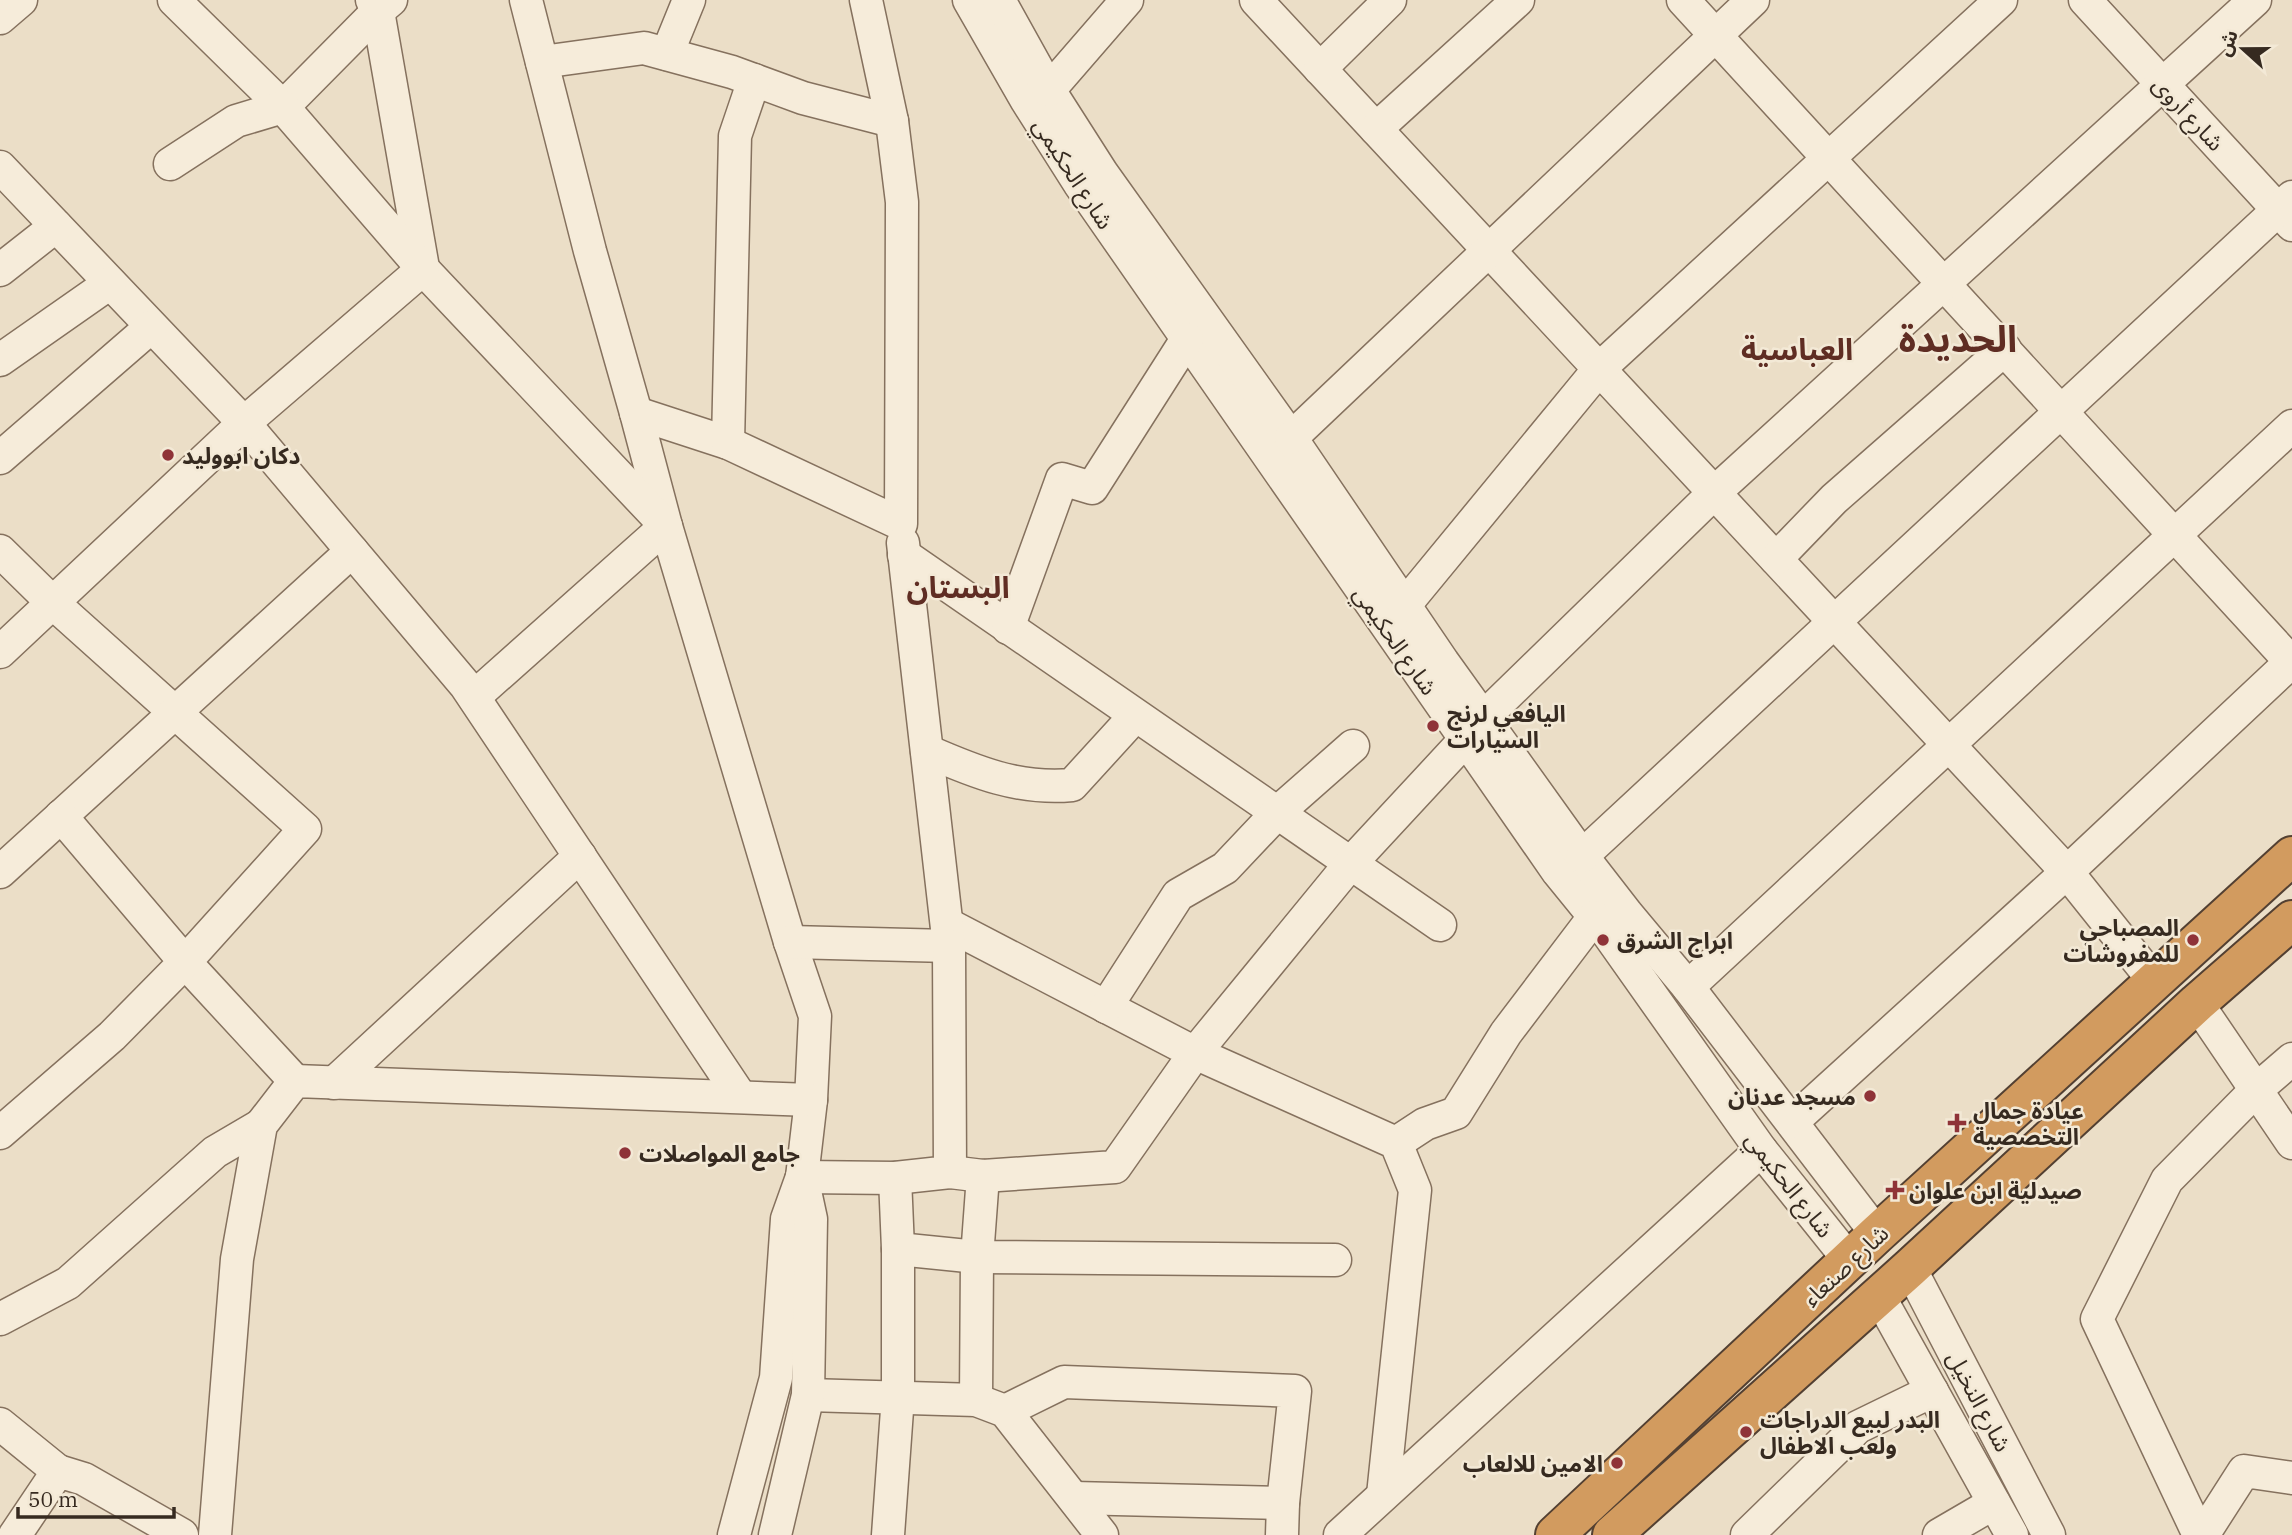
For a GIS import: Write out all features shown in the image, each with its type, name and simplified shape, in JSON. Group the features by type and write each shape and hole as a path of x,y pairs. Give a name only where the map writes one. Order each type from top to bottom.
{"highway":[{"name":"شارع صنعاء","path":"1555,1535 1877,1234 2292,856"},
{"name":"شارع صنعاء","path":"1617,1530 1910,1268 2197,1003 2292,920"},
{"path":"1655,1441 1652,1458 1662,1472 1680,1474"},
{"path":"1601,1492 1613,1494 1620,1499 1625,1511 1617,1530"}],"street":[{"path":"0,18 21,0"},
{"path":"174,0 284,107 423,269 666,526"},
{"path":"526,0 590,251 666,526 790,942 815,1016 811,1100 802,1177 786,1219 776,1378 734,1535"},
{"path":"667,54 689,0"},
{"path":"866,0 892,121 902,202 901,524 948,935 950,1172"},
{"name":"شارع الحكيمي","path":"969,0 1027,101 1079,183 1187,339 1474,729 1688,987 1877,1234"},
{"name":"شارع الحكيمي","path":"999,0 1049,90 1102,173 1291,438 1404,606 1558,872 1594,917 1761,1150 1850,1261"},
{"path":"1049,90 1127,0"},
{"path":"1256,0 2067,872 2155,982"},
{"path":"1320,69 1391,0"},
{"path":"1376,129 1518,0"},
{"path":"1683,0 2291,661 2067,872 1792,1122"},
{"path":"1291,438 1753,0"},
{"path":"1404,606 1599,369 2001,0"},
{"name":"شارع أروى","path":"2085,0 2287,211"},
{"path":"802,1177 895,1178 950,1172 983,1176 1115,1167 1195,1054 1350,864 1474,729 1714,493 2255,0"},
{"path":"170,164 236,121 284,107 380,4"},
{"path":"380,4 423,269"},
{"path":"542,62 644,48 754,80 803,98 892,121"},
{"path":"729,443 736,136 754,80"},
{"path":"1,169 244,423 474,697 740,1097"},
{"path":"1582,856 2061,411 2287,211"},
{"path":"0,270 56,226"},
{"path":"0,652 244,423 423,269"},
{"path":"0,360 110,283"},
{"path":"0,458 151,327"},
{"path":"1008,628 1062,479 1093,488 1187,339"},
{"path":"1776,559 1834,499 2005,349"},
{"path":"636,413 729,443 901,524"},
{"path":"1688,987 2292,426"},
{"path":"474,697 666,526"},
{"path":"0,551 53,603 305,829 185,962 112,1036 0,1133"},
{"path":"0,872 352,551"},
{"path":"904,555 1440,925"},
{"path":"927,751 980,775 1048,788 1072,785 1136,716"},
{"path":"1106,1007 1178,895 1225,869 1277,813 1353,746"},
{"path":"61,816 185,962 295,1082 811,1100"},
{"path":"334,1083 580,856"},
{"path":"1396,1143 1425,1124 1456,1113 1506,1033 1594,917"},
{"path":"790,942 948,935 1106,1007 1195,1054 1396,1143 1415,1190 1383,1495"},
{"path":"2197,1003 2292,1143"},
{"path":"2201,1535 2097,1319 2167,1180 2256,1090 2292,1059"},
{"path":"0,1319 68,1283 215,1152 261,1125 295,1082"},
{"path":"215,1535 237,1259 261,1125"},
{"path":"1340,1535 1761,1150"},
{"path":"983,1176 977,1257 990,1405 1074,1498 1102,1535"},
{"path":"775,1535 808,1395 811,1219 802,1177"},
{"path":"888,1535 898,1396 895,1178"},
{"path":"898,1249 977,1257 1335,1260"},
{"name":"شارع النخيل","path":"1910,1268 2049,1535"},
{"name":"شارع النخيل","path":"1879,1296 2012,1535"},
{"path":"808,1395 898,1396 990,1405 1064,1382 1294,1391 1282,1535"},
{"path":"1747,1535 1858,1427 1932,1391"},
{"path":"0,1424 58,1472 84,1479 182,1535"},
{"path":"2201,1535 2244,1471 2292,1478"},
{"path":"15,1535 58,1472"},
{"path":"1074,1498 1283,1503"},
{"path":"1939,1535 1994,1503"}],"place":[{"name":"دكان ابووليد","path":"168,455"},
{"name":"اليافعي لرنج السيارات","path":"1433,726"},
{"name":"ابراج الشرق","path":"1603,940"},
{"name":"المصباحي للمفروشات","path":"2193,940"},
{"name":"مسجد عدنان","path":"1870,1096"},
{"name":"عيادة جمال التخصصية","path":"1957,1123"},
{"name":"جامع المواصلات","path":"625,1153"},
{"name":"صيدلية ابن علوان","path":"1895,1190"},
{"name":"البدر لبيع الدراجات ولعب الاطفال","path":"1746,1432"},
{"name":"الامين للالعاب","path":"1617,1463"}],"district":[{"name":"الحديدة","path":"1958,338"},
{"name":"العباسية","path":"1797,348"},
{"name":"البستان","path":"958,586"}]}
